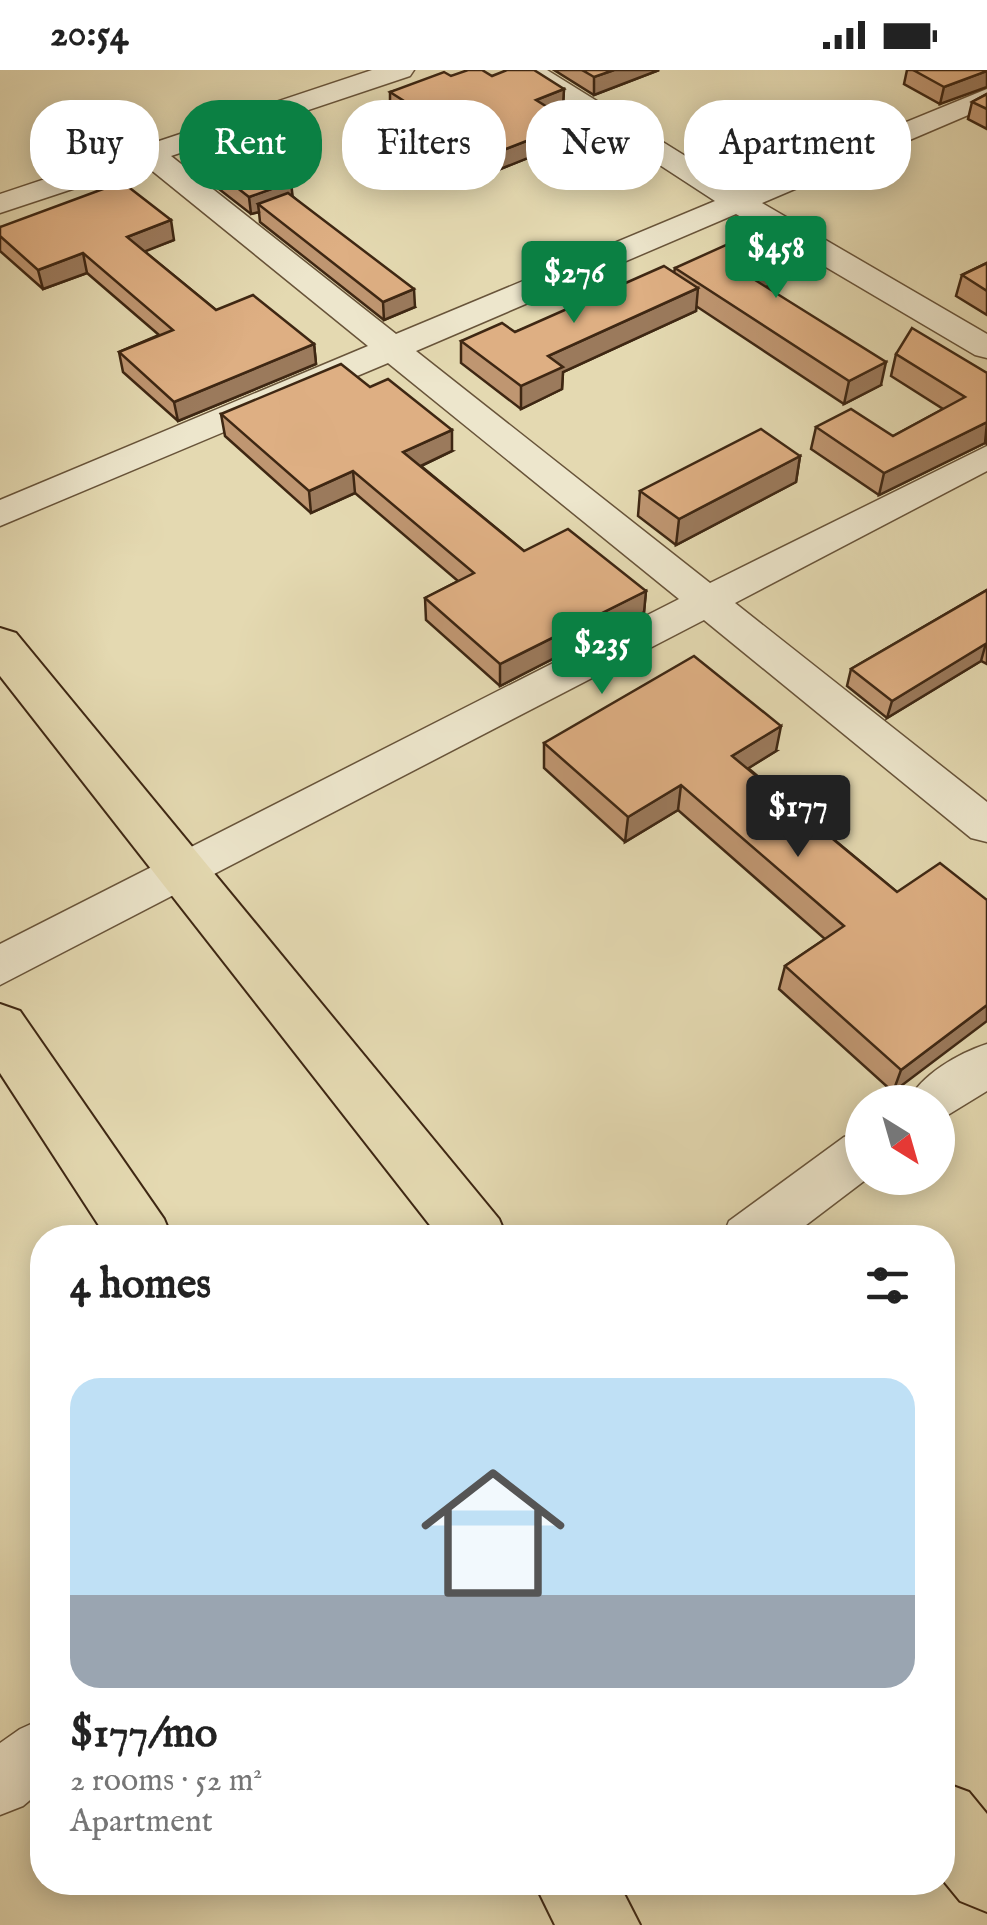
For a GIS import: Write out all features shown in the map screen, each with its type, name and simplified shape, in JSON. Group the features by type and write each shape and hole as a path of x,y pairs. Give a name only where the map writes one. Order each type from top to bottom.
{"highway":[{"path":"0,644 467,1225"},
{"path":"0,1027 133,1225"},
{"path":"955,1835 987,1874"},
{"path":"581,1895 601,1925"}],"street":[{"path":"159,148 400,70"},
{"path":"528,70 741,204 987,348"},
{"path":"0,514 987,97"},
{"path":"159,162 987,826"},
{"path":"0,204 40,190"},
{"path":"0,966 987,457"},
{"path":"955,1087 987,1064"},
{"path":"765,1225 845,1165"},
{"path":"0,1784 30,1760"}],"building":[{"path":"468,70 482,70 492,76 507,70 534,70 564,89 526,100 526,141 506,149 506,100 403,100 390,92 444,72 451,76"},
{"path":"582,70 614,70 594,77"},
{"path":"913,70 987,70 987,71 944,87"},
{"path":"987,94 987,109 972,102"},
{"path":"100,190 132,190 171,220 127,237 216,310 253,295 314,344 174,402 119,352 173,330 83,253 38,270 0,236 0,227"},
{"path":"240,190 269,190 249,197"},
{"path":"288,193 414,289 383,302 258,204"},
{"path":"766,227 803,249 747,275 886,362 849,381 675,268"},
{"path":"987,263 987,291 962,275"},
{"path":"664,266 698,288 548,356 563,367 521,386 461,341 502,323 515,332"},
{"path":"912,328 987,373 987,422 884,473 816,427 851,409 893,436 965,397 896,354"},
{"path":"341,364 370,387 388,379 452,430 403,452 524,551 568,529 646,591 500,664 425,598 474,573 353,471 309,491 221,414"},
{"path":"761,429 800,456 679,519 640,491"},
{"path":"987,590 987,643 892,701 851,669"},
{"path":"694,656 781,726 732,756 897,892 940,863 987,900 987,1005 901,1070 785,966 844,926 681,785 628,817 544,743"}]}
